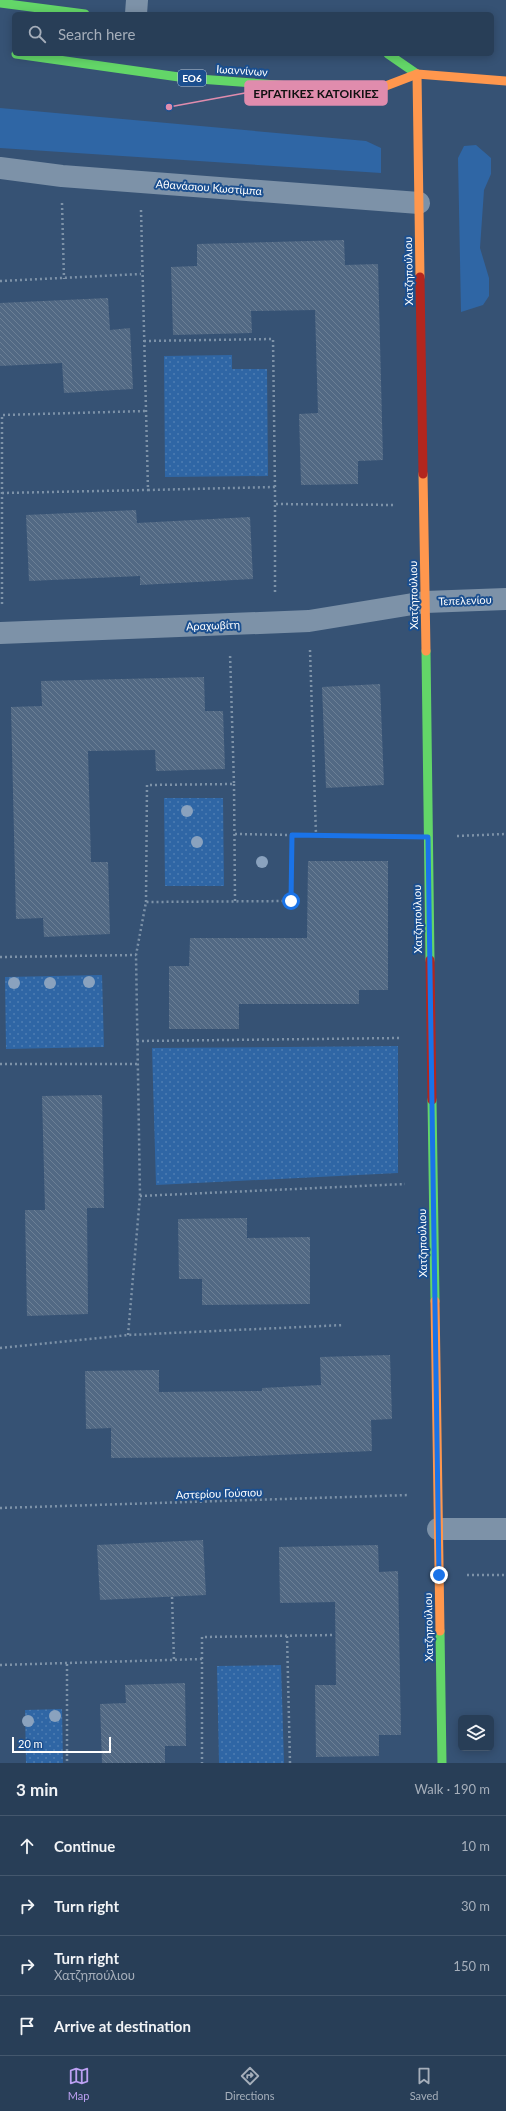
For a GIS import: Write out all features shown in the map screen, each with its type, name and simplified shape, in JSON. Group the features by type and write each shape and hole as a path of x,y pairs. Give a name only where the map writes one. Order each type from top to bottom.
{"street":[{"path":"136,12 137,0"},
{"path":"0,2 71,12"},
{"name":"Ιωαννίνων","path":"26,56 186,78 370,92 417,74 506,81"},
{"path":"391,56 417,74"},
{"name":"Χατζηπούλιου","path":"417,74 442,1763"},
{"name":"Αθανάσιου Κωστίμπα","path":"0,168 62,176 419,203"},
{"name":"Τεπελενίου","path":"425,602 506,599"},
{"name":"Αραχωβίτη","path":"1,633 309,621 425,602"},
{"path":"438,1530 506,1530"}],"path":[{"path":"62,176 64,279"},
{"path":"141,182 141,274 148,490"},
{"path":"0,281 141,274"},
{"path":"144,341 272,339 276,504 274,622"},
{"path":"1,633 2,415 146,411"},
{"path":"2,493 275,487"},
{"path":"276,504 424,506"},
{"path":"309,621 316,836"},
{"path":"230,624 235,834 235,901"},
{"path":"128,1335 140,1196 136,955 146,902 147,785 234,784"},
{"path":"235,834 428,837 506,834"},
{"path":"146,902 291,901 292,835"},
{"path":"0,957 136,955"},
{"path":"137,1041 431,1037"},
{"path":"0,1064 137,1064"},
{"path":"140,1196 433,1183"},
{"path":"0,1348 128,1335 344,1325"},
{"name":"Αστερίου Γούσιου","path":"0,1508 438,1494"},
{"path":"439,1575 506,1575"},
{"path":"172,1597 174,1660"},
{"path":"202,1763 202,1637 335,1634"},
{"path":"287,1636 290,1763"},
{"path":"0,1665 202,1659"},
{"path":"67,1664 67,1763"}],"shaded area":[{"path":"0,108 366,141 381,148 381,173 0,148"},
{"path":"476,145 491,158 491,174 484,190 480,248 489,278 489,296 483,305 461,312 458,158 464,146"},
{"path":"232,355 232,369 267,369 268,476 165,477 164,356"},
{"path":"164,798 223,798 224,886 165,886"},
{"path":"102,975 104,1047 6,1049 5,977"},
{"path":"398,1046 398,1173 156,1185 152,1048"},
{"path":"281,1665 284,1763 219,1763 217,1666"},
{"path":"62,1709 63,1763 26,1763 25,1710"}],"building":[{"path":"344,240 345,265 378,264 383,460 358,461 358,484 301,485 299,414 318,413 315,310 251,311 252,333 173,335 171,267 197,266 197,244"},
{"path":"108,298 110,330 130,328 133,389 64,393 62,363 0,366 0,303"},
{"path":"136,510 137,523 250,517 253,579 140,585 140,576 29,581 26,515"},
{"path":"204,677 205,711 223,711 225,769 156,771 155,750 88,751 91,862 108,862 110,934 44,937 43,918 16,919 11,707 42,706 41,681"},
{"path":"380,684 384,785 326,788 322,687"},
{"path":"308,861 388,861 388,990 359,990 359,1004 239,1004 239,1029 169,1029 169,966 189,966 190,938 307,938"},
{"path":"102,1095 104,1208 87,1208 88,1314 27,1316 25,1210 45,1210 42,1096"},
{"path":"247,1218 247,1238 310,1237 310,1304 202,1305 202,1279 179,1279 178,1219"},
{"path":"390,1355 392,1419 371,1420 372,1451 227,1457 111,1458 111,1428 86,1429 85,1371 159,1370 159,1392 262,1391 262,1388 321,1385 320,1357"},
{"path":"203,1540 206,1595 100,1600 97,1545"},
{"path":"378,1545 379,1572 398,1571 401,1735 379,1735 379,1756 316,1757 315,1685 336,1685 335,1602 280,1603 279,1547"},
{"path":"185,1683 186,1746 165,1746 165,1763 102,1763 100,1704 126,1703 125,1685"}],"traffic: fast":[{"path":"0,3 70,12"},
{"path":"30,56 186,78 370,92"},
{"path":"391,56 417,74"},
{"path":"426,651 430,960"},
{"path":"432,1100 435,1301"},
{"path":"440,1631 442,1763"}],"traffic: slow":[{"path":"417,74 420,277"},
{"path":"370,92 417,74 506,81"},
{"path":"423,474 426,651"},
{"path":"435,1301 440,1631"}],"traffic: jam":[{"path":"420,277 423,474"},
{"path":"430,960 432,1100"}],"place":[{"name":"ΕΡΓΑΤΙΚΕΣ ΚΑΤΟΙΚΙΕΣ","path":"169,107"}],"route":[{"path":"291,901 292,835 428,837 439,1575"}]}
